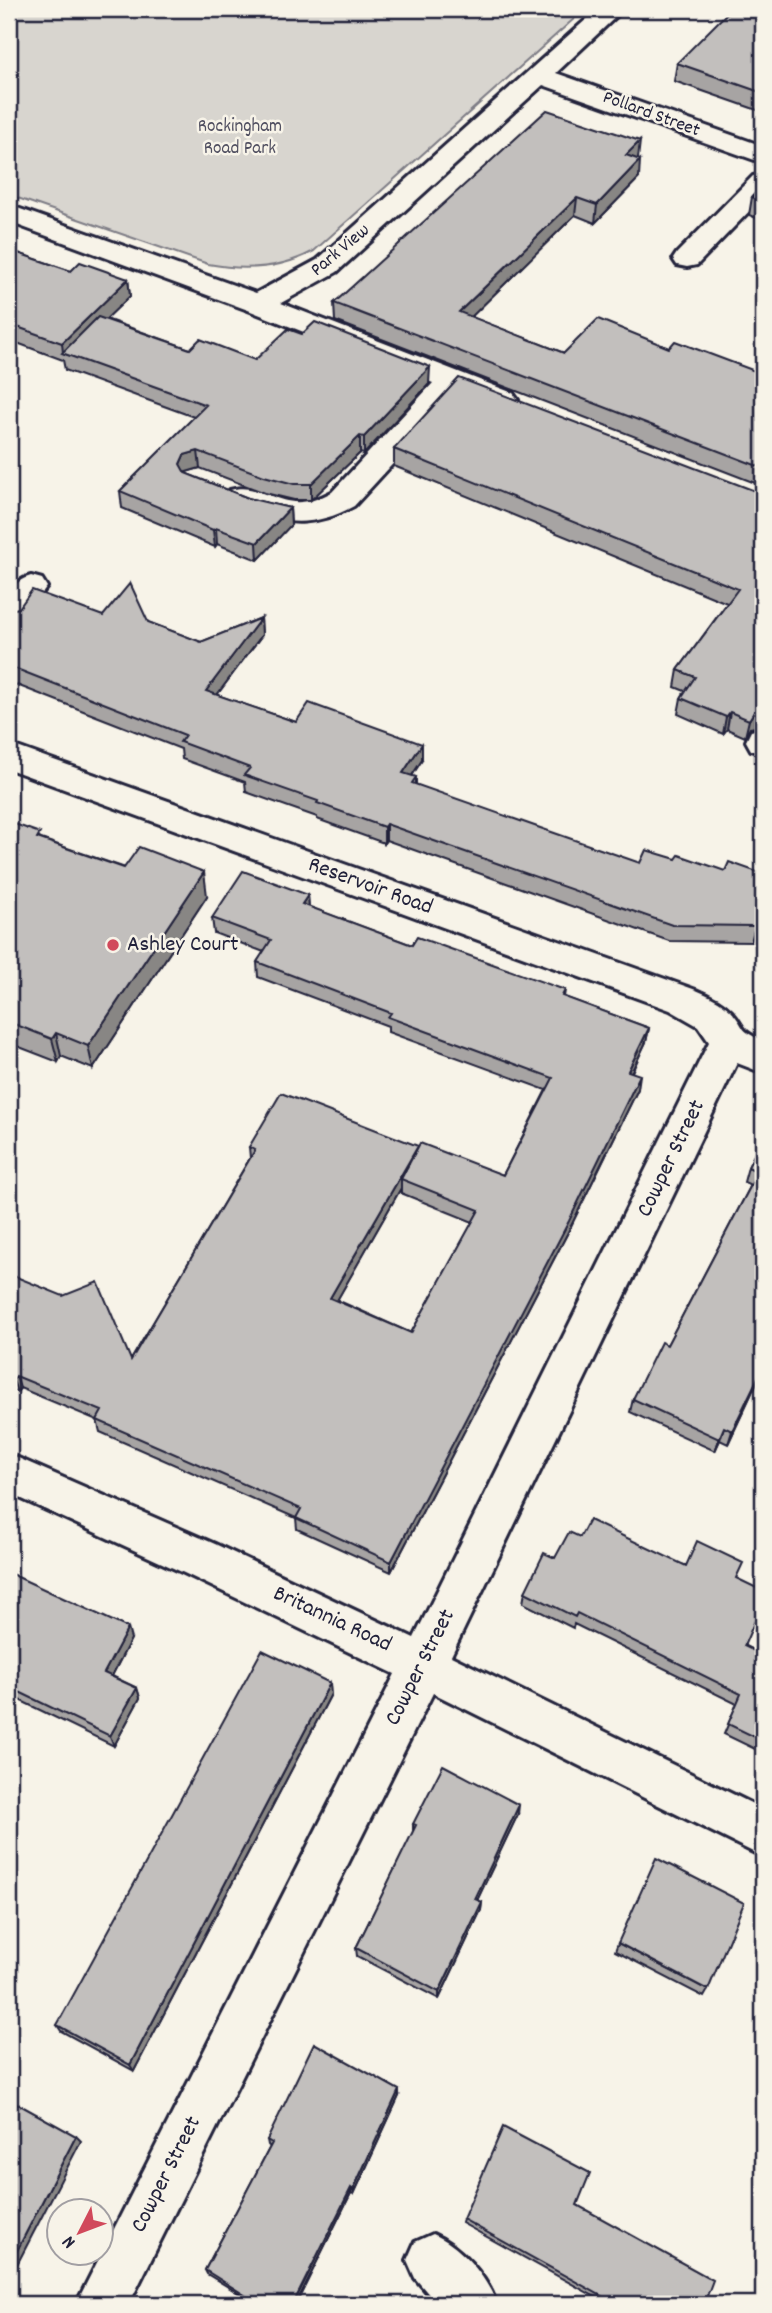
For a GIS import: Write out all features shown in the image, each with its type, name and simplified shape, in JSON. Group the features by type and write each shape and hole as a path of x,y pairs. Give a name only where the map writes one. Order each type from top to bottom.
{"street":[{"name":"Park View","path":"258,304 327,266 612,9"},
{"name":"Pollard Street","path":"538,75 763,155"},
{"path":"687,259 763,182"},
{"path":"9,213 258,304 531,410"},
{"path":"212,485 275,510 310,514 328,509 343,499 453,380"},
{"path":"9,615 31,587"},
{"name":"Reservoir Road","path":"9,756 683,1000 707,1011 738,1043"},
{"name":"Cowper Street","path":"102,2304 738,1043"},
{"name":"Britannia Road","path":"9,1473 136,1528 423,1663 763,1834"},
{"path":"433,2260 471,2304"}],"green space":[{"name":"Rockingham Road Park","path":"9,9 585,9 314,251 289,262 249,268 208,264 9,195"}],"building":[{"path":"731,9 763,9 763,93 677,63"},
{"path":"547,110 640,141 626,155 640,160 597,205 577,198 459,312 564,353 598,319 669,348 675,341 763,374 763,468 334,303"},
{"path":"763,184 763,201 752,197"},
{"path":"9,250 71,271 80,262 128,279 62,343 9,324"},
{"path":"98,317 190,349 200,339 255,360 288,329 302,334 315,322 430,367 364,437 360,436 311,484 294,484 264,476 198,451 184,455 180,464 185,473 248,498 290,508 257,543 216,528 213,530 120,491 206,405 62,353"},
{"path":"459,378 763,494 763,710 754,712 749,720 730,712 726,717 681,698 695,677 678,670 738,589 394,449"},
{"path":"130,583 148,622 201,642 261,618 206,691 296,722 309,703 422,744 403,773 416,777 412,783 640,863 646,850 676,859 679,855 725,871 729,862 763,874 763,908 755,926 672,925 386,824 384,827 244,775 250,768 180,742 185,735 9,666 9,610 19,608 32,590 103,616"},
{"name":"Ashley Court","path":"9,822 40,833 37,838 124,868 139,847 204,872 88,1046 56,1033 52,1039 9,1022"},
{"path":"243,871 308,895 302,904 412,945 417,937 565,990 562,996 649,1028 628,1071 640,1075 569,1221 391,1562 296,1518 301,1509 97,1420 102,1411 16,1376 13,1380 9,1378 9,1274 63,1296 98,1282 131,1360 255,1150 249,1147 281,1093 418,1146 330,1298 411,1333 479,1210 401,1179 420,1143 503,1175 553,1078 388,1017 391,1013 257,962 271,940 212,918"},
{"path":"763,1137 763,1370 732,1431 724,1427 719,1439 633,1399 661,1342 667,1345 758,1172 748,1167"},
{"path":"589,1520 686,1566 697,1541 743,1563 736,1578 763,1591 763,1602 744,1646 763,1655 763,1741 728,1724 741,1694 577,1613 575,1617 525,1592 544,1553 555,1558 569,1532 580,1537"},
{"path":"9,1573 128,1628 104,1673 137,1688 110,1736 9,1687"},
{"path":"262,1650 330,1683 130,2065 57,2025"},
{"path":"443,1765 519,1805 475,1899 482,1902 439,1992 356,1948"},
{"path":"656,1858 744,1903 708,1990 618,1943"},
{"path":"314,2043 399,2090 353,2190 351,2188 293,2304 259,2304 205,2270 272,2143 267,2140"},
{"path":"9,2099 76,2136 9,2266"},
{"path":"503,2127 590,2173 577,2205 713,2280 704,2304 616,2304 463,2219"}],"place":[{"name":"Ashley Court","path":"113,945"}]}
